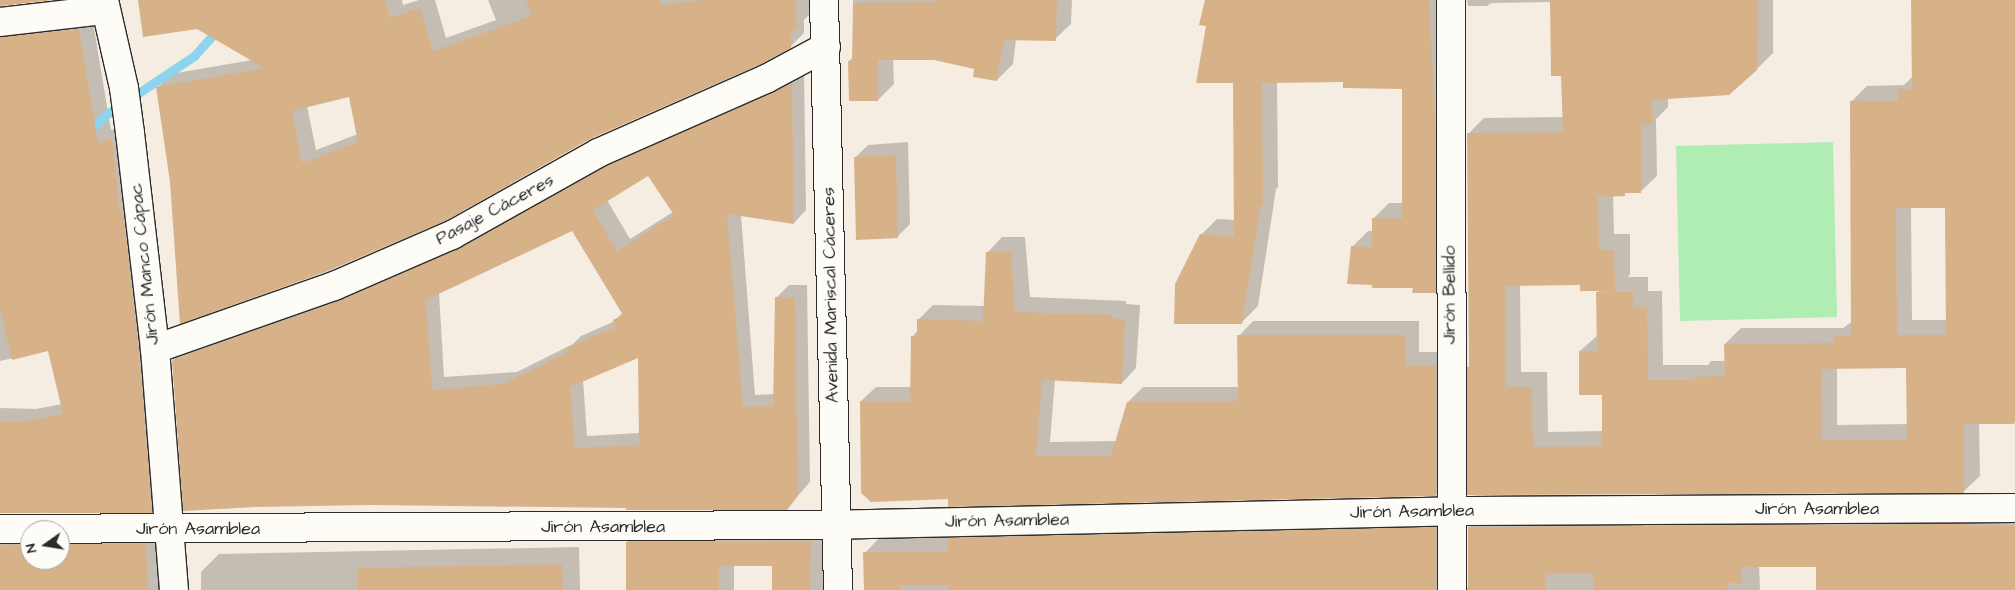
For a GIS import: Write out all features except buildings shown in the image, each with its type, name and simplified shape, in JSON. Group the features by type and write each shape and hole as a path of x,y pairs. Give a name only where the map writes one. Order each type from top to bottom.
{"street":[{"name":"Avenida Mariscal Cáceres","path":"824,0 838,590"},
{"name":"Jirón Bellido","path":"1451,0 1452,590"},
{"path":"0,22 104,5"},
{"name":"Jirón Manco Cápac","path":"104,5 124,88 130,133 154,349 174,590"},
{"name":"Pasaje Cáceres","path":"154,349 334,286 452,235 598,153 766,79 826,47"},
{"name":"Jirón Asamblea","path":"0,529 168,530 836,524 1451,512 2015,508"}],"green space":[{"path":"1833,142 1837,317 1680,321 1676,146"}],"waterway":[{"path":"85,128 95,125 107,114 194,56 218,29"}]}
